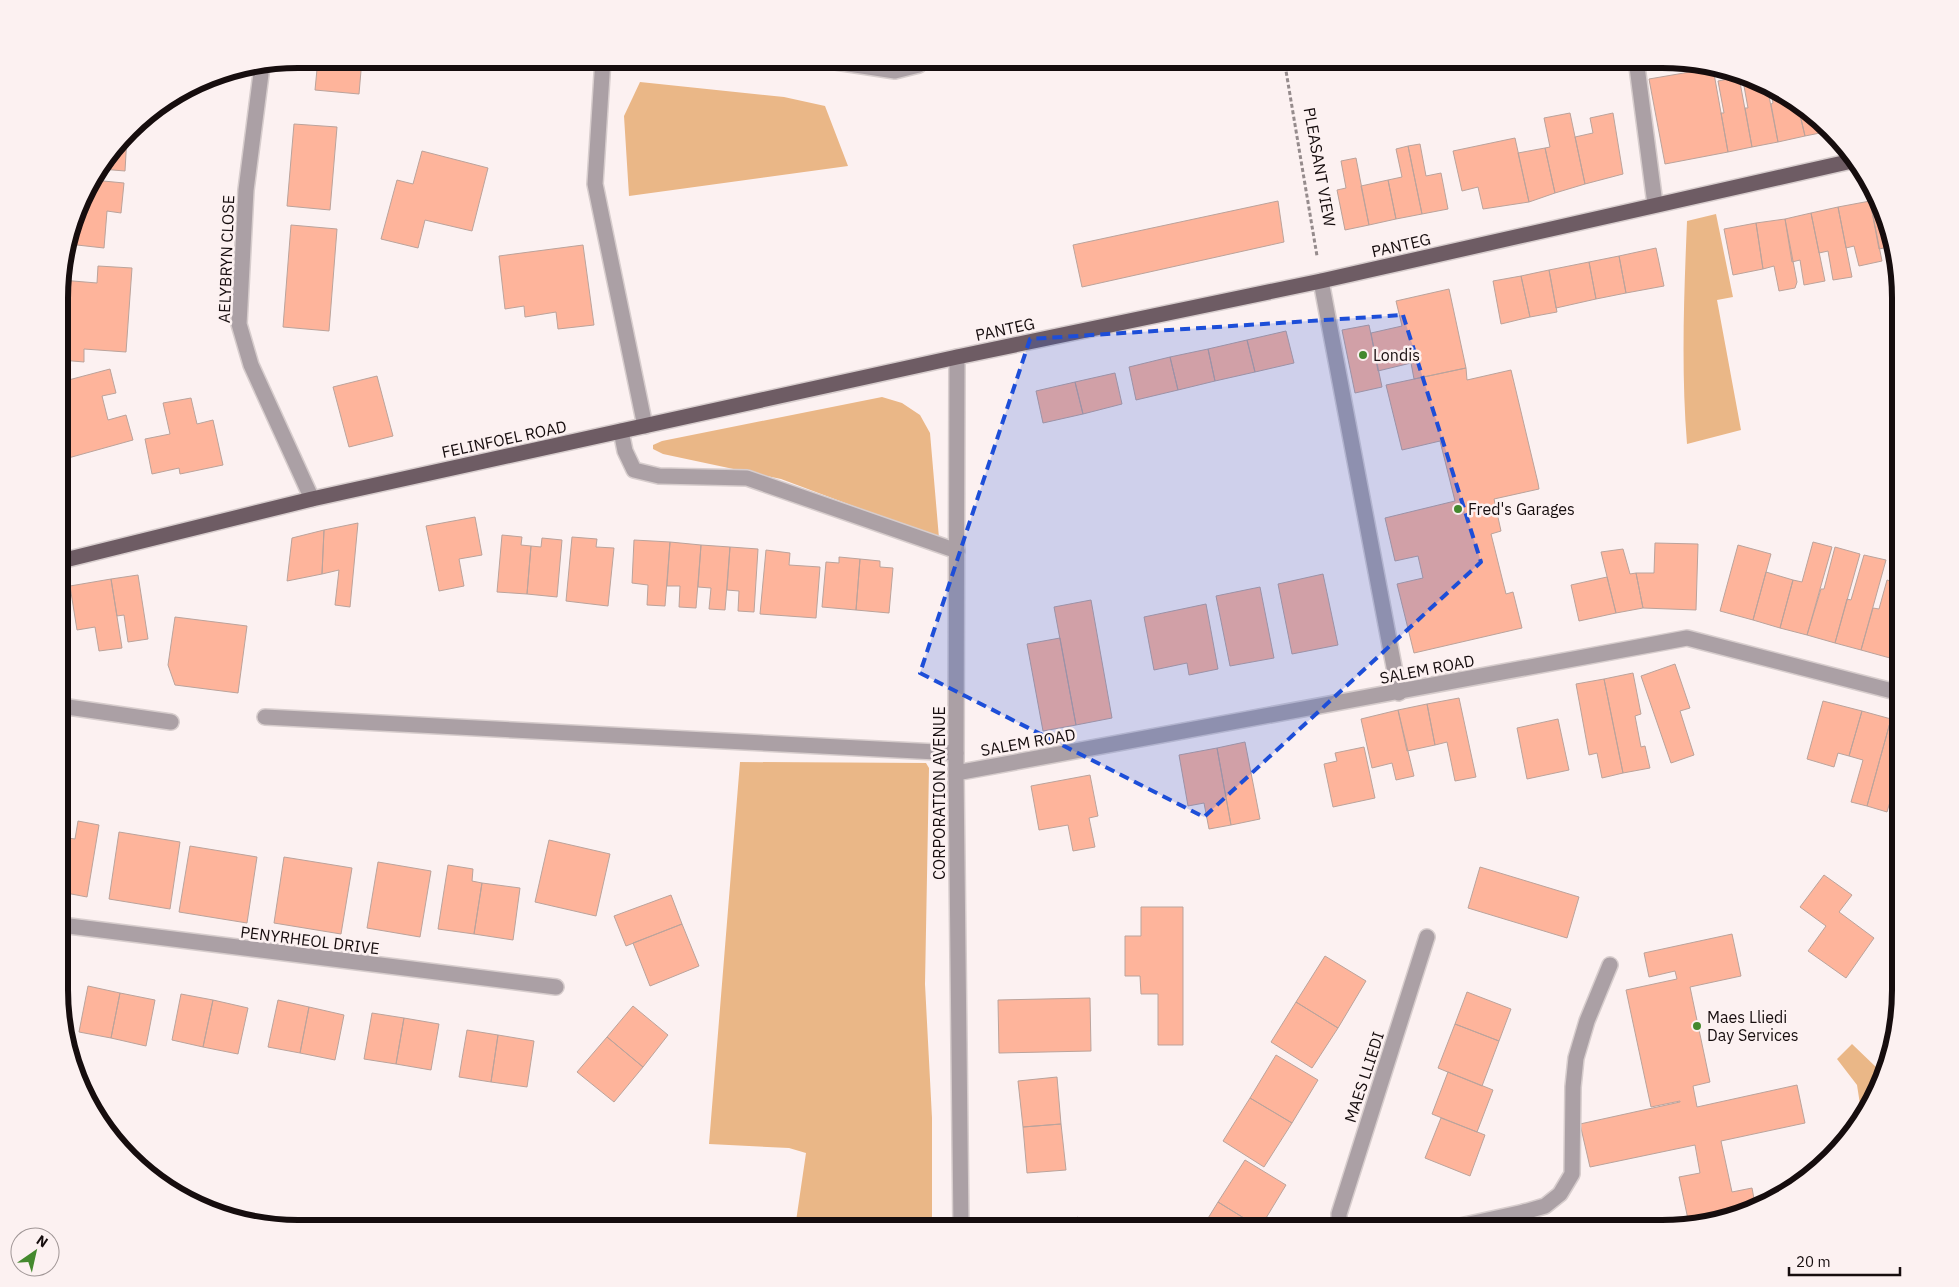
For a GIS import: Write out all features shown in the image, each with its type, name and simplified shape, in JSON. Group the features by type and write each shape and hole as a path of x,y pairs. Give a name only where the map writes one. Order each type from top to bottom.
{"main road":[{"name":"PANTEG","path":"957,357 1321,281 1847,162"},
{"name":"FELINFOEL ROAD","path":"68,559 312,499 957,357"}],"street":[{"path":"602,68 595,184 644,426"},
{"path":"875,68 895,71 907,68"},
{"path":"1637,68 1655,204"},
{"name":"AELYBRYN CLOSE","path":"261,70 246,190 239,324 251,365 312,499"},
{"path":"1321,281 1399,692"},
{"name":"CORPORATION AVENUE","path":"957,357 956,773 961,1220"},
{"path":"621,431 625,451 634,470 659,476 747,478 957,551"},
{"name":"SALEM ROAD","path":"956,773 1687,638 1892,691"},
{"path":"68,707 171,722"},
{"path":"265,717 956,752"},
{"name":"PENYRHEOL DRIVE","path":"68,926 556,987"},
{"name":"MAES LLIEDI","path":"1339,1220 1427,936"},
{"path":"1488,1220 1544,1206 1560,1194 1572,1174 1573,1087 1576,1058 1587,1021 1610,965"}],"path":[{"name":"PLEASANT VIEW","path":"1286,68 1321,281"}],"highlighted area":[{"path":"1403,315 1481,562 1204,817 920,673 1030,339"}],"shaded area":[{"path":"640,82 784,97 825,106 848,166 629,196 624,116"},
{"path":"1716,214 1733,297 1717,300 1741,430 1687,444 1684,305 1687,221"},
{"path":"882,397 902,403 920,415 930,433 939,538 781,479 663,454 653,449 653,445 662,441"},
{"path":"740,762 926,763 929,768 925,984 932,1118 932,1220 796,1220 806,1153 789,1148 709,1144"},
{"path":"1852,1044 1877,1068 1860,1105 1857,1085 1837,1059"}],"building":[{"path":"317,68 361,68 359,94 315,90"},
{"path":"1698,70 1714,74 1728,152 1665,164 1649,79"},
{"path":"1731,79 1740,82 1752,147 1728,152 1718,81"},
{"path":"1743,83 1769,94 1778,142 1752,147 1745,108 1748,108"},
{"path":"1772,96 1800,114 1805,136 1778,142 1771,104 1773,103"},
{"path":"1570,113 1585,184 1555,193 1545,148 1550,147 1544,118"},
{"path":"1613,113 1623,174 1585,184 1575,137 1593,133 1590,118"},
{"path":"1800,114 1821,133 1805,136"},
{"path":"294,124 337,127 330,210 287,206"},
{"path":"1515,138 1529,202 1483,209 1478,187 1462,191 1453,151"},
{"path":"127,144 125,171 106,169"},
{"path":"1420,144 1426,176 1441,173 1448,209 1422,214 1408,146"},
{"path":"1408,146 1422,214 1396,219 1388,180 1402,177 1396,149"},
{"path":"1545,148 1555,193 1529,202 1518,153"},
{"path":"422,151 488,168 472,231 425,220 418,248 381,239 397,180 413,184"},
{"path":"1356,158 1369,225 1345,230 1337,190 1346,188 1341,161"},
{"path":"1388,180 1396,219 1369,225 1361,186"},
{"path":"99,181 124,183 121,213 107,211 104,248 74,245 75,238 85,210"},
{"path":"1278,201 1284,242 1082,287 1073,245"},
{"path":"1870,201 1886,248 1879,249"},
{"path":"1870,201 1882,261 1859,266 1854,246 1846,248 1838,207"},
{"path":"1838,207 1852,277 1833,280 1828,251 1819,253 1811,213"},
{"path":"1811,213 1825,281 1804,285 1800,260 1792,262 1785,219"},
{"path":"1785,219 1797,282 1795,288 1779,291 1774,266 1763,269 1756,223"},
{"path":"1756,223 1763,269 1733,275 1724,229"},
{"path":"291,225 337,229 329,331 283,327"},
{"path":"583,245 594,325 558,329 556,312 525,317 524,306 505,309 499,256"},
{"path":"1656,248 1664,286 1626,293 1619,256"},
{"path":"1619,256 1626,293 1596,299 1589,262"},
{"path":"1589,262 1596,299 1556,308 1549,270"},
{"path":"98,266 132,268 126,352 84,349 84,362 68,361 68,281 97,283"},
{"path":"1549,270 1557,312 1530,317 1521,276"},
{"path":"1521,276 1530,317 1501,324 1493,281"},
{"path":"1449,289 1466,368 1414,379 1411,363 1378,371 1371,333 1402,326 1396,301"},
{"path":"1369,325 1382,387 1355,393 1342,330"},
{"path":"1286,331 1294,363 1255,372 1247,340"},
{"path":"1247,340 1255,372 1215,381 1208,349"},
{"path":"1208,349 1215,381 1178,390 1170,357"},
{"path":"1170,357 1178,390 1136,400 1129,367"},
{"name":"Fred's Garages","path":"1466,368 1467,380 1511,370 1538,483 1539,489 1494,499 1501,531 1491,534 1506,594 1513,592 1522,628 1414,653 1397,584 1423,578 1418,556 1395,561 1385,518 1455,501 1440,441 1402,450 1386,385"},
{"path":"110,369 116,393 102,396 108,420 126,415 133,440 68,458 68,380"},
{"path":"1115,373 1122,404 1083,414 1075,382"},
{"path":"377,376 393,436 349,447 333,387"},
{"path":"1075,382 1083,414 1043,423 1036,391"},
{"path":"191,398 197,424 213,420 223,465 180,474 179,468 152,474 145,439 170,434 163,403"},
{"path":"475,517 482,555 459,559 464,586 439,591 426,526"},
{"path":"358,523 350,607 335,605 339,570 322,574 324,530"},
{"path":"324,530 322,574 287,581 292,538"},
{"path":"502,535 522,537 521,545 531,546 527,594 497,592"},
{"path":"572,537 597,539 596,547 614,548 608,606 566,601"},
{"path":"542,538 562,540 557,597 527,594 531,546 541,547"},
{"path":"634,540 670,542 665,606 647,605 648,585 632,583"},
{"path":"670,542 701,545 696,608 679,607 680,586 667,586"},
{"path":"1813,542 1832,547 1807,635 1780,628 1793,580 1802,582"},
{"path":"1655,543 1698,544 1696,610 1643,608 1636,573 1654,573"},
{"path":"701,545 730,547 725,610 709,609 711,588 698,587"},
{"path":"1738,545 1771,554 1753,620 1720,611"},
{"path":"730,547 758,549 754,612 738,611 739,591 727,590"},
{"path":"1835,547 1860,554 1835,643 1807,635 1821,589 1824,589"},
{"path":"1623,549 1630,574 1636,573 1643,608 1616,613 1601,552"},
{"path":"766,550 790,553 789,565 820,567 816,618 760,614"},
{"path":"1864,555 1886,560 1861,650 1835,643 1847,599 1851,600"},
{"path":"839,557 860,559 856,610 822,607 826,562 839,563"},
{"path":"860,559 880,561 880,567 893,568 889,613 856,610"},
{"path":"1766,572 1793,580 1780,628 1753,620"},
{"path":"1323,574 1338,645 1292,654 1278,584"},
{"path":"138,575 148,639 128,642 124,615 117,616 111,579"},
{"path":"1607,577 1616,613 1579,621 1571,585"},
{"path":"111,579 122,648 99,651 95,627 77,630 70,586"},
{"path":"1887,580 1892,582 1892,651 1890,658 1861,650 1873,608 1879,609"},
{"path":"1260,587 1274,658 1230,666 1216,596"},
{"path":"1091,600 1112,718 1076,725 1054,607"},
{"path":"1206,604 1218,669 1189,675 1187,663 1154,670 1144,617"},
{"path":"175,617 247,626 238,693 175,685 168,665"},
{"path":"1060,638 1076,725 1043,731 1027,644"},
{"path":"1675,664 1690,708 1680,711 1694,755 1671,763 1641,676"},
{"path":"1633,673 1641,714 1635,716 1641,747 1645,746 1650,768 1623,773 1604,679"},
{"path":"1604,679 1623,773 1602,778 1597,753 1589,755 1576,684"},
{"path":"1459,698 1476,777 1455,781 1447,742 1435,745 1427,704"},
{"path":"1823,701 1862,711 1849,756 1838,753 1834,767 1807,759"},
{"path":"1427,704 1435,745 1407,751 1398,710"},
{"path":"1398,710 1414,776 1396,780 1392,763 1372,768 1361,719"},
{"path":"1862,711 1891,719 1867,806 1851,802 1863,760 1849,756"},
{"path":"1558,719 1569,770 1527,779 1517,728"},
{"path":"1891,719 1892,795 1887,812 1867,806"},
{"path":"1245,742 1260,819 1231,825 1217,748"},
{"path":"1364,747 1375,798 1333,807 1324,764 1337,761 1335,753"},
{"path":"1217,748 1231,825 1209,829 1204,803 1188,806 1179,755"},
{"path":"1090,775 1098,816 1089,818 1095,847 1073,851 1068,825 1039,830 1031,786"},
{"path":"78,821 99,825 87,897 68,893 68,838 75,839"},
{"path":"119,832 180,842 170,909 109,899"},
{"path":"549,840 610,854 596,916 535,902"},
{"path":"190,846 257,857 247,923 179,912"},
{"path":"284,857 352,868 341,934 274,923"},
{"path":"378,862 431,871 420,937 367,928"},
{"path":"448,865 473,869 472,881 482,883 474,934 438,929"},
{"path":"1480,867 1579,897 1567,938 1468,908"},
{"path":"1824,875 1852,895 1839,912 1874,938 1846,978 1808,951 1826,926 1800,907"},
{"path":"482,883 520,888 513,940 474,934"},
{"path":"671,895 682,924 626,946 614,916"},
{"path":"1141,907 1183,907 1183,1045 1158,1045 1158,994 1141,994 1140,976 1125,976 1125,936 1141,936"},
{"path":"682,924 699,966 650,986 633,943"},
{"path":"1732,934 1741,976 1690,987 1710,1082 1693,1086 1697,1107 1797,1085 1805,1123 1721,1141 1732,1192 1752,1188 1754,1200 1721,1212 1688,1218 1679,1177 1700,1173 1695,1145 1590,1167 1580,1124 1680,1102 1651,1107 1626,990 1677,979 1675,971 1649,977 1644,953"},
{"path":"1325,956 1366,981 1338,1028 1296,1002"},
{"path":"88,986 120,993 111,1038 79,1032"},
{"path":"1467,992 1511,1009 1499,1041 1455,1024"},
{"path":"120,993 155,1000 146,1046 111,1038"},
{"path":"181,994 213,1000 203,1047 172,1040"},
{"path":"1090,998 1091,1051 999,1053 998,1000"},
{"path":"213,1000 248,1008 238,1054 203,1047"},
{"path":"278,1000 309,1007 300,1053 268,1047"},
{"path":"1296,1002 1338,1028 1312,1068 1271,1042"},
{"path":"633,1006 668,1035 643,1067 607,1037"},
{"path":"309,1007 344,1015 335,1060 300,1053"},
{"path":"372,1013 404,1018 396,1064 364,1059"},
{"path":"404,1018 439,1024 431,1070 396,1064"},
{"path":"1455,1024 1499,1041 1482,1086 1438,1068"},
{"path":"467,1030 498,1035 491,1082 459,1077"},
{"path":"498,1035 534,1041 527,1087 491,1082"},
{"path":"607,1037 643,1067 614,1102 577,1072"},
{"path":"1276,1055 1318,1080 1292,1123 1250,1098"},
{"path":"1448,1072 1493,1090 1477,1132 1432,1114"},
{"path":"1057,1077 1061,1124 1023,1127 1018,1081"},
{"path":"1250,1098 1292,1123 1264,1167 1223,1141"},
{"path":"1441,1118 1485,1135 1470,1176 1425,1158"},
{"path":"1061,1124 1066,1170 1027,1173 1023,1127"},
{"path":"1245,1160 1286,1185 1265,1220 1247,1220 1218,1202"},
{"path":"1218,1202 1247,1220 1207,1220"}],"place":[{"name":"Londis","path":"1363,355"},
{"name":"Fred's Garages","path":"1458,509"},
{"name":"Maes Lliedi Day Services","path":"1697,1026"}]}
